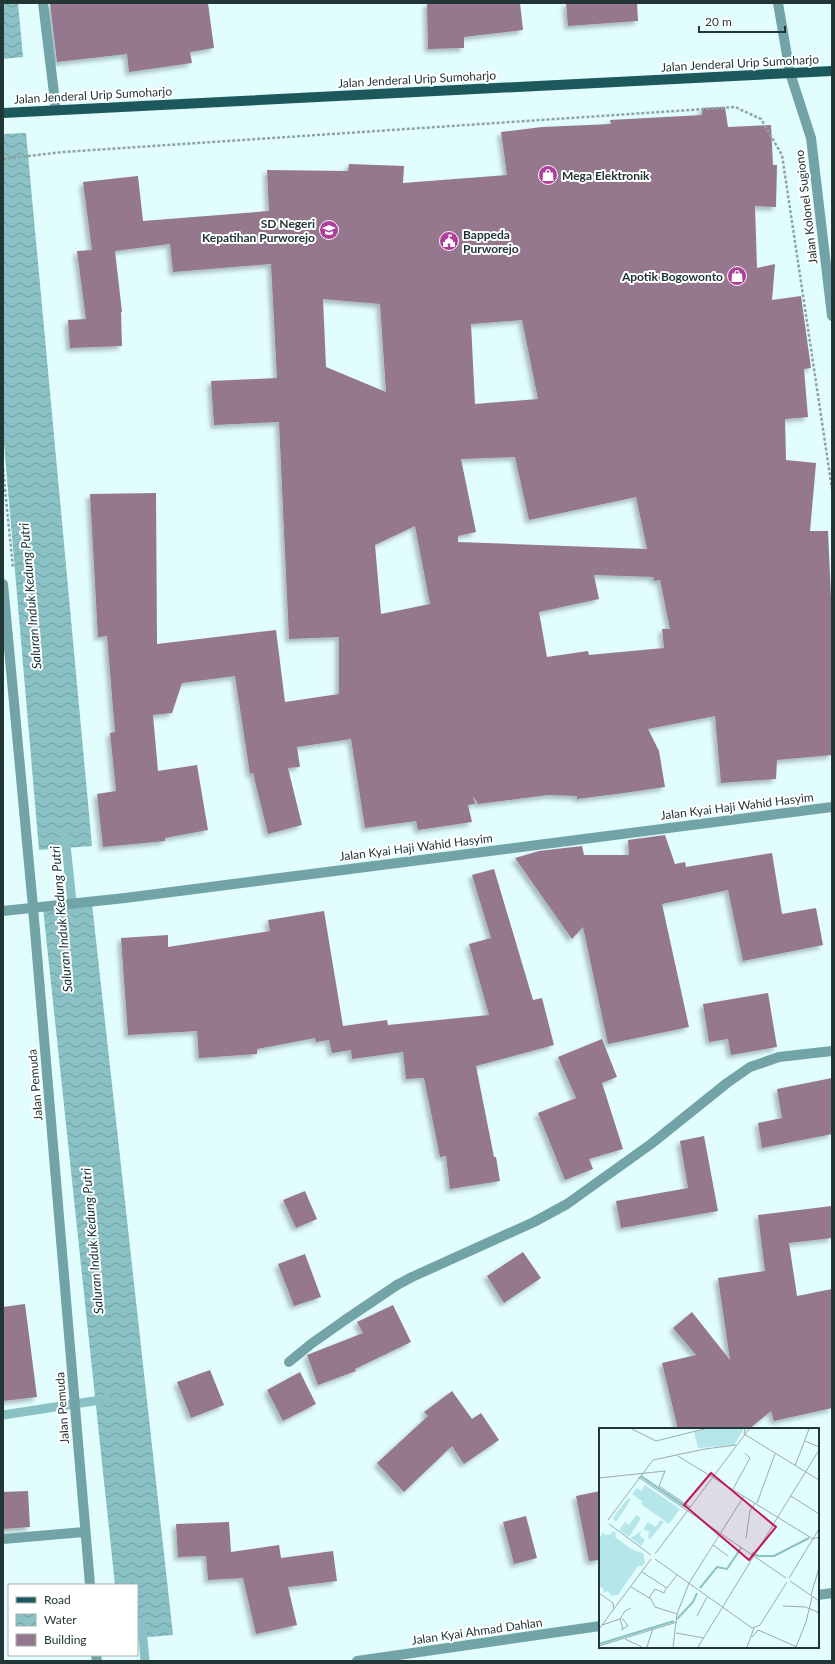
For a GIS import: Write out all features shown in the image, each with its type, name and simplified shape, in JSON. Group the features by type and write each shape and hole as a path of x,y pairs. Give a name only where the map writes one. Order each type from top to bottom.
{"main road":[{"name":"Jalan Jenderal Urip Sumoharjo","path":"3,113 832,71"}],"street":[{"path":"43,3 54,110"},
{"name":"Jalan Kolonel Sugiono","path":"778,3 790,73 811,138 832,316"},
{"name":"Jalan Pemuda","path":"3,584 33,907 75,1392 84,1532 90,1584"},
{"name":"Jalan Kyai Haji Wahid Hasyim","path":"3,911 125,898 832,807"},
{"path":"289,1362 311,1344 397,1285 541,1218 567,1204 651,1144 722,1087 750,1067 779,1057 832,1051"},
{"path":"3,1540 84,1532"},
{"path":"819,1595 832,1593"},
{"name":"Jalan Kyai Ahmad Dahlan","path":"357,1661 599,1626"}],"path":[{"path":"3,159 63,152 735,107 761,119 782,155 832,489"},
{"path":"3,469 14,572"}],"water":[{"path":"3,3 18,3 23,57 3,59"},
{"path":"26,133 92,846 39,850 3,432 3,134"},
{"path":"92,904 173,1635 138,1638 138,1584 115,1584 43,908"}],"building":[{"path":"50,3 208,3 214,48 190,52 192,63 129,72 127,54 57,62"},
{"path":"427,3 520,3 523,30 464,37 464,48 428,49"},
{"path":"566,3 637,3 638,21 568,26"},
{"path":"725,107 728,127 771,125 773,165 777,165 776,207 755,206 757,268 775,264 772,300 801,296 811,368 804,369 808,417 785,419 786,460 816,463 810,531 828,531 832,619 832,755 777,760 776,779 721,783 715,716 648,729 659,751 665,787 577,799 577,796 548,795 478,804 473,796 475,804 468,805 472,822 418,830 416,821 365,828 351,739 297,747 300,767 288,768 302,825 268,834 253,773 250,774 235,676 182,683 172,713 153,715 158,771 197,765 208,830 165,838 165,841 103,847 97,794 116,791 110,733 115,732 107,636 98,637 90,494 156,493 157,644 276,630 285,702 339,694 339,637 289,639 279,422 214,425 211,381 277,378 271,264 173,272 170,244 115,251 122,312 122,346 70,348 68,320 86,319 77,251 92,250 83,182 138,176 143,221 269,211 267,170 348,171 349,164 404,166 403,183 507,175 501,132 542,127 611,124 610,120 702,115 702,108","holes":["323,299 380,304 386,392 326,367","522,320 538,399 475,404 471,324","515,457 529,520 636,497 647,549 458,542 458,536 476,532 461,459","415,526 430,604 381,614 375,545","594,575 653,577 654,581 660,580 670,629 662,629 664,648 589,655 588,651 547,657 539,612 599,599"]},
{"path":"665,835 675,864 685,862 686,867 772,853 782,914 816,908 823,945 743,961 728,890 662,904 689,1027 608,1044 583,927 572,939 515,858 539,851 582,846 584,855 629,855 628,840"},
{"path":"494,869 533,1000 542,998 554,1045 476,1066 500,1181 450,1189 446,1156 440,1157 424,1078 406,1079 403,1052 352,1059 351,1050 332,1053 329,1040 316,1042 315,1038 257,1049 257,1054 199,1058 197,1031 128,1035 121,938 168,935 168,947 270,931 268,920 324,911 343,1026 387,1020 388,1025 489,1015 469,944 491,938 472,875"},
{"path":"768,993 777,1047 731,1055 728,1039 709,1042 703,1004"},
{"path":"602,1039 617,1077 602,1083 623,1149 589,1159 593,1169 565,1180 538,1113 576,1098 558,1057"},
{"path":"832,1078 832,1134 762,1148 758,1123 782,1118 777,1089"},
{"path":"704,1136 718,1211 621,1228 616,1201 688,1188 680,1141"},
{"path":"305,1191 317,1219 296,1228 283,1200"},
{"path":"832,1206 832,1238 789,1243 797,1296 832,1289 832,1408 774,1421 771,1411 750,1428 678,1428 662,1363 696,1355 673,1328 692,1312 730,1360 718,1278 765,1271 758,1215"},
{"path":"523,1252 541,1278 504,1303 487,1276"},
{"path":"305,1254 321,1297 294,1306 278,1264"},
{"path":"25,1304 37,1397 3,1401 3,1307"},
{"path":"393,1305 411,1342 355,1369 356,1371 318,1385 307,1355 363,1333 357,1322"},
{"path":"210,1370 224,1405 191,1418 177,1382"},
{"path":"300,1372 316,1404 283,1421 267,1390"},
{"path":"452,1391 472,1419 481,1413 499,1440 464,1464 452,1446 404,1492 377,1463 428,1416 424,1412"},
{"path":"28,1491 30,1527 3,1529 3,1492"},
{"path":"599,1491 599,1560 589,1561 576,1496"},
{"path":"526,1516 537,1558 514,1564 503,1522"},
{"path":"229,1522 231,1552 279,1545 281,1558 333,1551 337,1581 288,1587 297,1625 256,1634 243,1578 208,1580 206,1556 178,1557 176,1524"}],"waterway":[{"name":"Saluran Induk Kedung Putri","path":"65,836 73,911"},
{"path":"3,1415 107,1399"},
{"name":"Saluran Induk Kedung Putri","path":"142,1627 145,1661"}],"place":[{"name":"Mega Elektronik","path":"548,175"},
{"name":"SD Negeri Kepatihan Purworejo","path":"329,230"},
{"name":"Bappeda Purworejo","path":"449,241"},
{"name":"Apotik Bogowonto","path":"737,276"}]}
